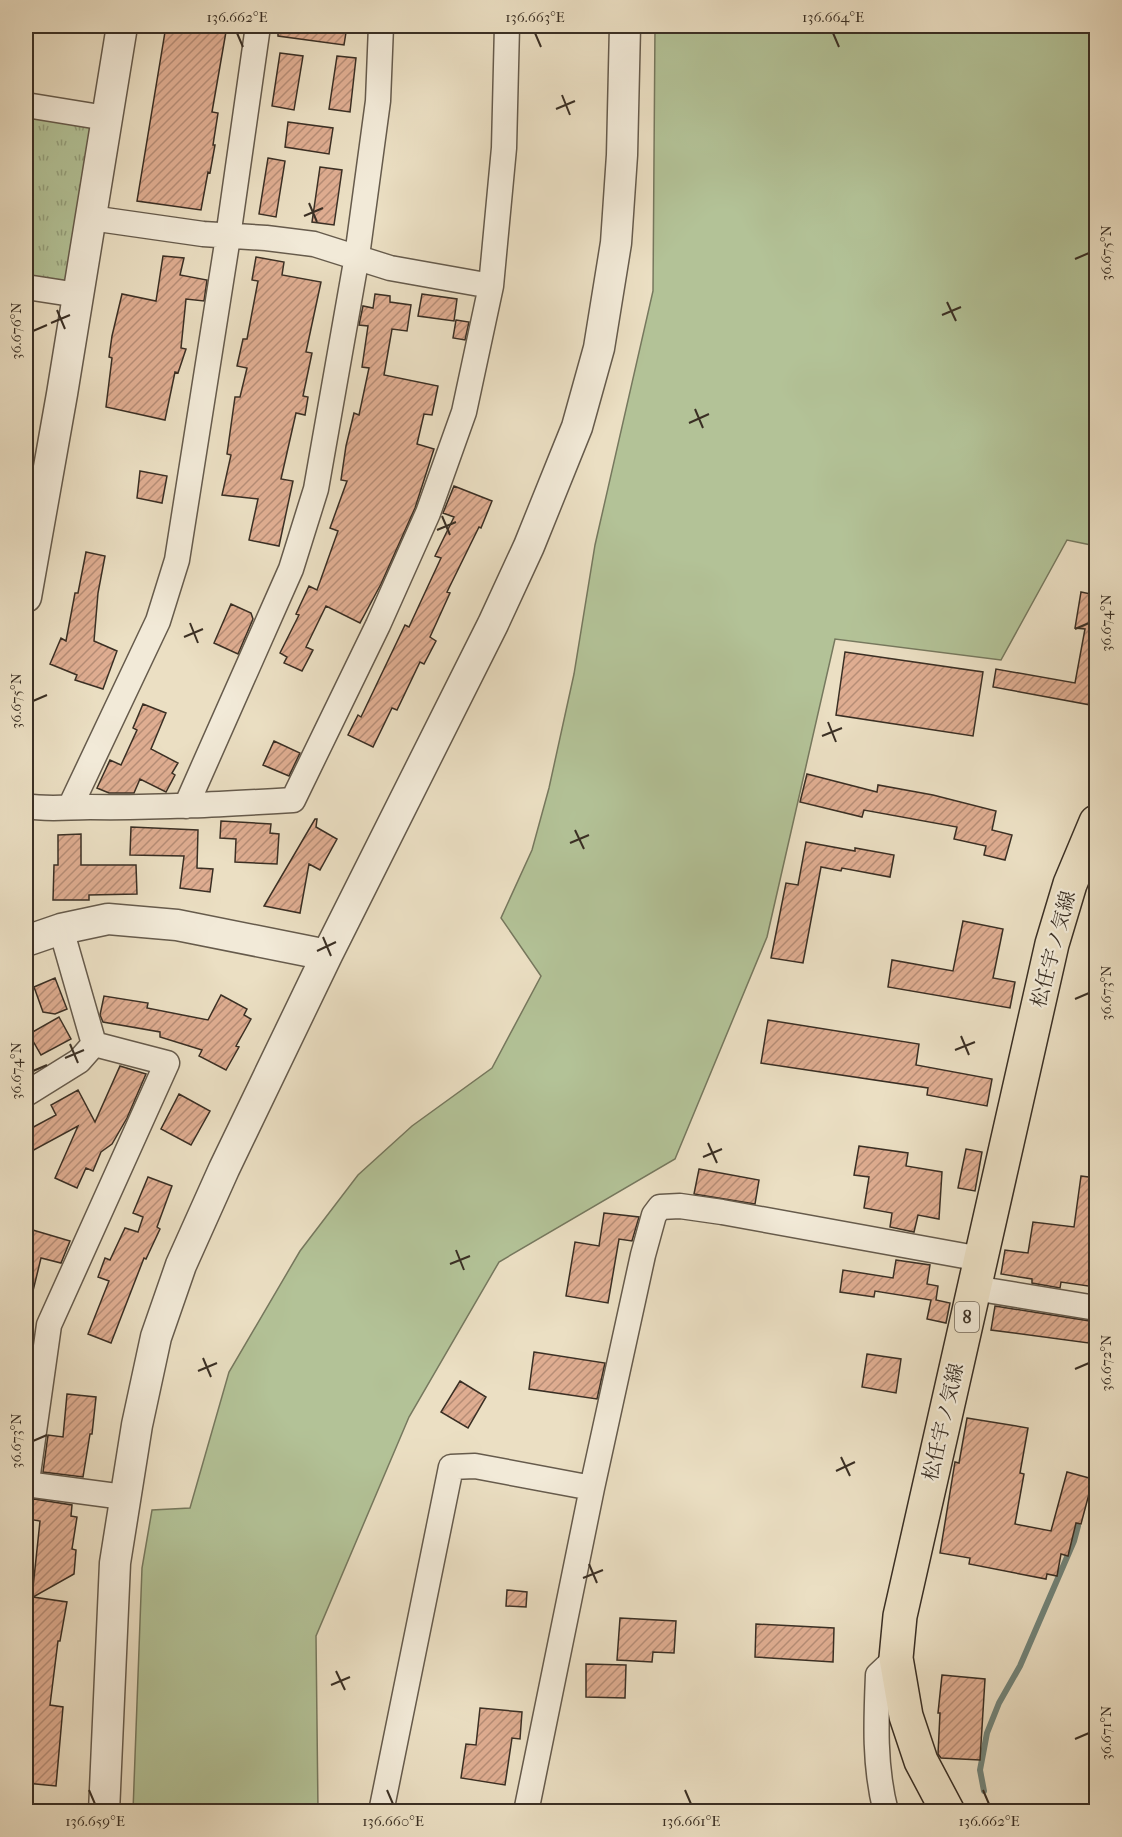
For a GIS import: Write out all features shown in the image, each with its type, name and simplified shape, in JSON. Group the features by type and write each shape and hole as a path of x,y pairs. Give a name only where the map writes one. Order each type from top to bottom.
{"main road":[{"name":"松任宇ノ気線","path":"948,1812 921,1761 906,1716 896,1658 900,1616 1052,944 1070,884 1096,822"}],"street":[{"path":"26,597 122,26"},
{"path":"70,807 158,621 177,560 228,237 258,26"},
{"path":"186,806 291,569 316,489 357,256 378,101 381,26"},
{"path":"26,806 41,809 186,806 292,800 378,625 429,513 464,412 491,286 504,148 507,26"},
{"path":"104,1812 115,1563 137,1425 156,1337 181,1265 327,955 493,624 529,546 577,427 598,348 616,243 622,155 625,26"},
{"path":"26,105 106,118"},
{"path":"91,218 228,237 266,238 314,244 390,268 491,286"},
{"path":"26,287 78,295"},
{"path":"26,941 61,929 108,919 177,925 327,955"},
{"path":"61,929 94,1044"},
{"path":"94,1044 167,1063 50,1326 26,1485 124,1497"},
{"path":"26,1094 79,1061 94,1044"},
{"path":"526,1812 592,1488 643,1255 654,1215 660,1207 680,1206 722,1212 978,1274 1096,1308"},
{"path":"381,1812 450,1467 475,1466 592,1488"},
{"path":"886,1812 878,1775 876,1729 878,1675 896,1658"}],"green space":[{"path":"655,26 1096,26 1096,546 1067,540 1001,660 835,639 767,937 675,1159 499,1262 409,1417 316,1636 318,1811 133,1811 142,1568 152,1510 190,1508 229,1372 300,1251 358,1175 412,1126 492,1068 541,976 501,918 532,850 549,788 574,674 595,545 653,291"},
{"path":"26,113 93,123 70,288 26,280"}],"building":[{"path":"166,26 227,26 212,112 218,113 213,145 215,145 201,210 137,201"},
{"path":"278,26 347,26 344,45 278,36"},
{"path":"280,53 303,56 294,110 272,106"},
{"path":"337,56 356,58 350,112 329,109"},
{"path":"288,122 333,128 329,154 285,147"},
{"path":"268,158 285,161 276,217 259,214"},
{"path":"320,167 342,170 334,225 312,222"},
{"path":"163,256 184,258 180,275 207,280 204,301 186,299 181,348 186,349 178,373 175,372 165,420 106,407 112,358 109,357 122,294 156,301"},
{"path":"256,257 284,262 282,275 321,282 306,352 312,353 303,396 308,397 305,415 296,413 281,479 293,481 279,546 249,540 258,499 222,495 231,455 227,454 235,397 240,397 247,368 237,366 243,339 247,339 258,281 252,280"},
{"path":"375,294 390,296 390,302 411,305 407,331 392,329 384,375 438,386 432,415 424,414 417,444 434,449 415,508 381,584 360,623 326,606 306,647 313,650 302,671 284,663 287,657 280,653 299,615 296,614 309,586 317,590 338,531 330,528 347,481 341,480 346,446 354,413 359,415 369,368 362,367 368,326 359,325 363,306 373,308"},
{"path":"422,294 457,299 454,321 418,316"},
{"path":"456,320 469,322 465,340 453,338"},
{"path":"140,471 167,476 162,503 137,498"},
{"path":"454,486 492,501 481,528 479,527 447,592 450,593 430,637 436,641 424,664 420,662 397,710 392,708 373,747 348,735 358,715 361,717 405,625 409,627 441,558 435,556 454,517 443,513"},
{"path":"86,552 105,556 98,593 94,641 117,651 103,689 75,680 77,675 50,664 61,638 66,641"},
{"path":"1081,592 1096,595 1096,706 993,687 996,669 1075,683 1085,629 1075,628"},
{"path":"231,604 251,613 253,619 238,654 214,643"},
{"path":"845,652 983,672 973,736 836,715"},
{"path":"143,704 166,713 151,749 178,763 172,773 175,775 166,792 140,779 134,793 109,793 97,788 110,760 121,765 137,730 133,728"},
{"path":"274,741 300,753 289,776 263,765"},
{"path":"807,774 877,792 878,785 933,795 996,811 992,830 1012,835 1005,860 984,855 986,846 954,839 957,827 864,810 862,817 800,802"},
{"path":"317,819 316,827 337,839 320,870 309,864 300,913 264,906"},
{"path":"221,821 271,824 270,833 279,834 277,864 235,862 236,839 220,838"},
{"path":"131,827 198,830 197,868 213,869 210,892 180,888 184,856 130,855"},
{"path":"81,834 81,865 136,865 137,894 89,895 89,900 53,900 54,865 58,865 58,835"},
{"path":"806,842 894,855 890,877 842,868 841,871 821,867 803,963 771,958 786,883 798,885"},
{"path":"963,921 1003,929 993,978 1015,982 1010,1008 888,987 892,960 953,971"},
{"path":"55,978 67,1009 55,1014 43,1012 34,987"},
{"path":"221,995 247,1009 244,1015 251,1019 226,1070 199,1056 202,1050 160,1037 160,1032 103,1022 100,1015 104,996 148,1003 147,1008 208,1020"},
{"path":"59,1017 71,1039 41,1055 29,1034"},
{"path":"768,1020 919,1044 916,1065 992,1079 987,1106 927,1095 928,1088 761,1063"},
{"path":"120,1066 146,1074 127,1118 112,1144 101,1152 93,1171 86,1168 77,1188 55,1178 78,1126 32,1151 26,1139 26,1131 56,1115 51,1105 78,1090 95,1122"},
{"path":"179,1094 210,1111 191,1145 161,1129"},
{"path":"859,1146 908,1153 906,1166 942,1172 939,1219 918,1215 914,1232 890,1227 892,1213 864,1208 869,1177 854,1175"},
{"path":"966,1149 982,1152 975,1191 958,1188"},
{"path":"699,1169 759,1180 755,1204 694,1194"},
{"path":"1081,1176 1096,1178 1095,1287 1061,1282 1060,1288 1032,1283 1032,1279 1001,1274 1005,1250 1028,1253 1033,1222 1074,1227"},
{"path":"148,1177 172,1186 157,1227 160,1229 146,1259 144,1258 111,1343 88,1334 109,1281 98,1277 105,1258 110,1260 125,1228 138,1232 143,1217 133,1213"},
{"path":"604,1213 639,1217 632,1241 619,1239 608,1303 566,1296 575,1242 599,1246"},
{"path":"26,1228 70,1241 61,1263 41,1258 32,1295 26,1294"},
{"path":"896,1260 930,1265 927,1284 938,1286 936,1300 950,1303 946,1323 927,1319 931,1300 875,1291 874,1297 840,1292 843,1270 893,1278"},
{"path":"995,1306 1096,1322 1096,1344 991,1330"},
{"path":"534,1352 605,1363 597,1399 529,1389"},
{"path":"867,1354 901,1359 896,1393 862,1387"},
{"path":"460,1381 486,1397 468,1428 441,1412"},
{"path":"67,1394 96,1397 92,1434 90,1434 83,1477 43,1472 48,1435 63,1437"},
{"path":"967,1418 1028,1428 1020,1473 1024,1474 1015,1524 1051,1531 1067,1472 1093,1479 1081,1524 1076,1523 1068,1556 1061,1554 1057,1576 1047,1574 1046,1579 969,1564 970,1558 940,1553 955,1462 959,1463"},
{"path":"34,1499 72,1505 71,1516 77,1517 72,1549 76,1550 74,1574 33,1597 67,1602 60,1641 58,1641 50,1705 63,1707 56,1786 26,1783 26,1629 32,1597 40,1521 28,1519 31,1501"},
{"path":"507,1590 527,1592 526,1607 506,1606"},
{"path":"620,1618 676,1621 674,1653 653,1652 652,1662 617,1660"},
{"path":"756,1624 834,1628 833,1662 755,1657"},
{"path":"586,1664 626,1665 625,1698 586,1697"},
{"path":"942,1675 985,1679 980,1760 941,1758 938,1754 940,1713 938,1713"},
{"path":"480,1708 522,1712 520,1739 512,1738 505,1785 461,1778 466,1744 476,1745"}],"waterway":[{"path":"1093,1475 1096,1460"},
{"path":"984,1791 980,1770 987,1733 999,1703 1020,1666 1074,1541 1078,1526"}]}
